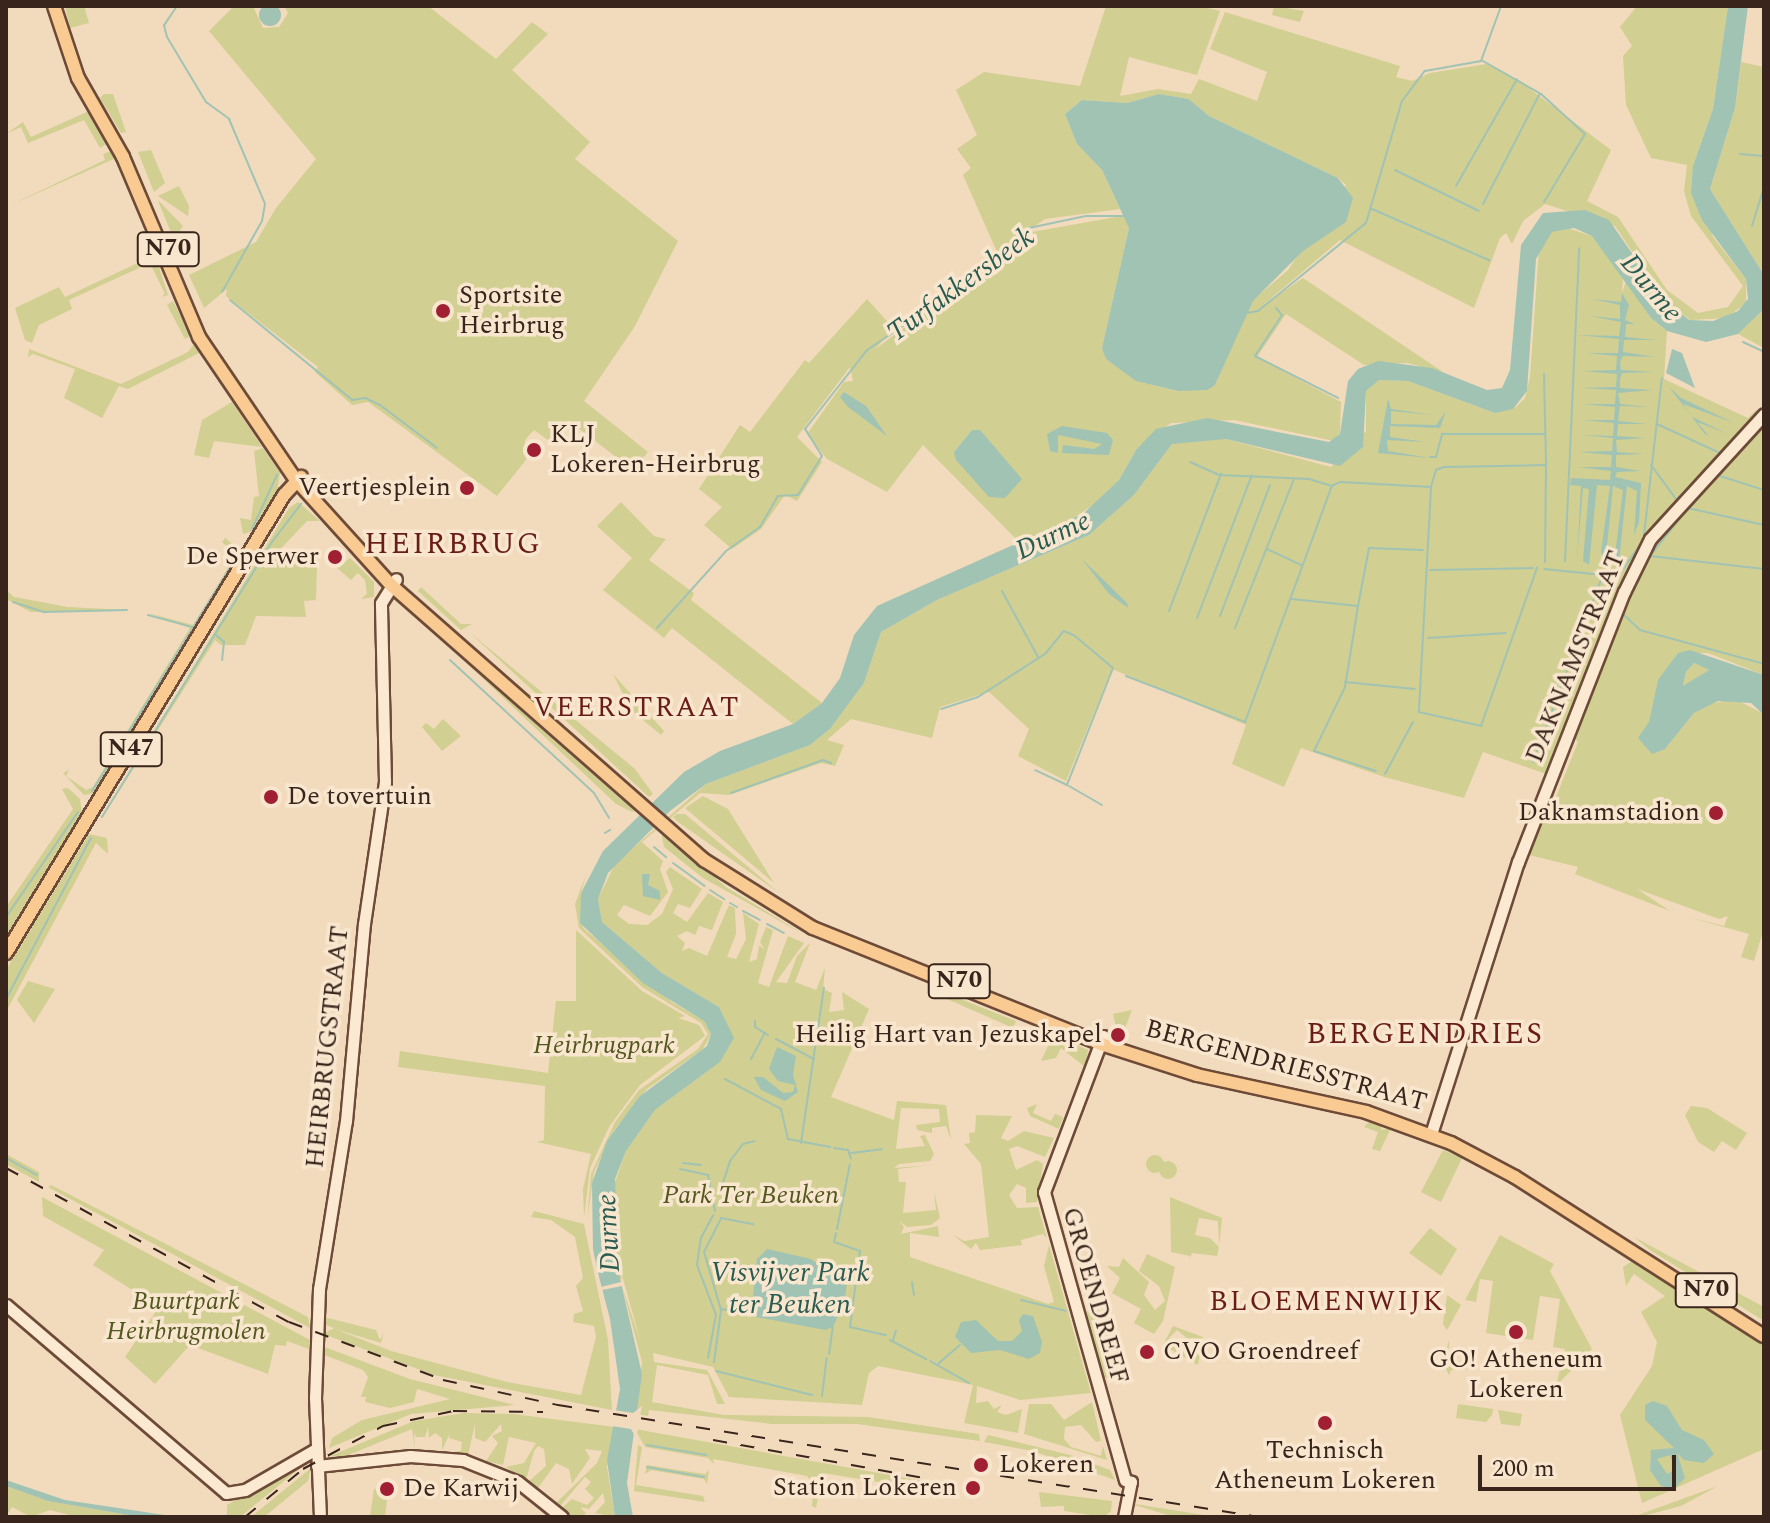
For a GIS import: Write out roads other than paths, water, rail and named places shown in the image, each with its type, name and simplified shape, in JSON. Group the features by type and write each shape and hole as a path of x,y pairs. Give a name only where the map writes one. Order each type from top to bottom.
{"main road":[{"name":"N70","path":"54,6 78,78 123,157 191,321 302,481 352,546 450,628 666,824 743,880 806,917 1102,1040"},
{"name":"N70","path":"63,6 82,67 124,144 201,325 302,481 394,582 456,642 643,803"},
{"name":"N47","path":"6,953 256,546 302,481"},
{"name":"BERGENDRIESSTRAAT","path":"1102,1040 1185,1065 1372,1106 1432,1131 1516,1169 1764,1327"},
{"name":"BERGENDRIESSTRAAT","path":"1432,1131 1501,1168 1764,1336"}],"street":[{"name":"DAKNAMSTRAAT","path":"1432,1131 1521,852 1646,546 1764,414"},
{"name":"HEIRBRUGSTRAAT","path":"320,1517 316,1449 319,1289 347,1112 364,924 385,782 380,619 394,582"},
{"name":"GROENDREEF","path":"1102,1040 1044,1192 1128,1481 1121,1517"},
{"path":"6,1305 226,1493 245,1490 316,1449"},
{"path":"317,1466 410,1456 463,1460 518,1482 562,1517"}],"water":[{"path":"270,4 278,7 281,15 278,23 270,26 262,23 259,15 262,7"},
{"name":"Durme","path":"1728,6 1748,6 1735,108 1710,189 1764,275 1764,309 1738,334 1706,342 1667,331 1651,318 1592,236 1574,228 1552,232 1536,259 1527,391 1513,409 1495,413 1408,381 1379,380 1366,391 1363,447 1340,466 1226,439 1172,444 1134,495 1089,535 937,600 881,632 864,683 830,729 810,745 706,784 670,811 608,873 598,899 602,922 662,973 719,1007 734,1038 720,1062 655,1110 626,1151 615,1179 619,1274 642,1374 627,1483 633,1517 615,1517 607,1460 620,1389 610,1319 593,1254 592,1183 607,1141 639,1097 707,1046 711,1034 704,1021 643,983 580,923 581,893 603,851 684,772 720,751 793,724 822,703 840,678 854,635 877,606 1084,513 1119,480 1136,450 1156,429 1207,418 1329,442 1340,434 1348,381 1358,369 1378,361 1432,368 1487,390 1502,388 1510,370 1521,245 1543,213 1585,210 1609,220 1663,298 1689,320 1713,321 1738,311 1748,299 1746,279 1702,220 1691,193 1693,166 1713,109"},
{"path":"1159,94 1189,99 1209,116 1338,178 1353,198 1346,222 1303,251 1253,301 1215,385 1207,390 1178,391 1136,381 1106,359 1102,348 1129,228 1102,170 1077,144 1065,114 1082,100 1127,103"},
{"path":"1622,293 1629,305 1625,320 1635,324 1626,324 1625,337 1656,340 1624,340 1623,352 1655,357 1623,356 1620,362 1621,370 1654,372 1622,373 1620,388 1652,390 1618,393 1620,404 1649,407 1620,406 1618,421 1647,424 1618,424 1617,436 1645,438 1616,440 1617,452 1643,454 1616,455 1616,467 1641,471 1617,472 1615,477 1641,483 1639,522 1634,535 1637,491 1627,486 1619,561 1614,563 1623,490 1613,486 1605,566 1601,552 1610,486 1597,485 1589,565 1583,561 1589,489 1583,488 1577,559 1581,486 1570,485 1571,478 1610,480 1611,471 1578,467 1611,467 1612,455 1579,452 1612,451 1613,438 1581,435 1613,436 1614,423 1583,420 1614,420 1615,407 1582,404 1615,404 1616,390 1582,388 1616,387 1617,374 1583,371 1616,370 1617,356 1586,353 1618,353 1619,339 1577,335 1619,336 1621,322 1590,316 1620,319 1620,305 1592,299 1621,302"},
{"path":"1672,349 1682,353 1695,388 1666,373"},
{"path":"1669,387 1681,398 1734,423 1683,404 1692,417 1726,433 1697,422 1709,436 1705,434"},
{"path":"844,392 866,406 887,436 848,407 840,397"},
{"path":"1388,399 1391,409 1434,415 1391,411 1391,424 1436,425 1446,411 1440,428 1390,426 1390,437 1426,442 1387,440 1388,451 1430,458 1378,453"},
{"path":"1062,426 1107,433 1113,440 1109,455 1062,453 1063,445 1094,449 1102,444 1058,435 1058,453 1050,451 1047,434"},
{"path":"972,430 980,430 1022,479 1005,498 989,497 956,460 954,452"},
{"path":"1082,559 1127,603 1128,608 1109,594"},
{"path":"1690,650 1764,675 1764,715 1751,703 1718,701 1694,713 1665,749 1652,754 1638,738 1649,722 1658,680 1678,653","holes":["1694,663 1709,670 1683,686 1686,672"]},
{"path":"642,874 650,874 648,885 660,891 660,900 643,896"},
{"path":"777,1047 796,1056 793,1075 798,1092 785,1101 761,1090 754,1077 763,1077 783,1093 793,1092 795,1085 778,1081 769,1069"},
{"name":"Visvijver Park ter Beuken","path":"767,1249 811,1259 830,1273 848,1270 845,1300 833,1327 825,1330 751,1316 757,1259"},
{"path":"1023,1314 1033,1316 1042,1342 1040,1353 1029,1359 1000,1350 971,1353 955,1337 961,1322 976,1320 998,1341 1012,1341 1022,1331 1019,1320"},
{"path":"1653,1401 1667,1406 1682,1430 1704,1440 1714,1454 1704,1463 1684,1460 1677,1453 1685,1478 1674,1489 1661,1486 1650,1470 1651,1450 1674,1448 1645,1420 1645,1405","holes":["1670,1455 1675,1470 1667,1474 1657,1459"]},
{"path":"6,1480 65,1500 178,1517 140,1517 48,1501 6,1486"}],"waterway":[{"path":"177,6 164,25 167,37 206,102 229,119 265,204 262,221 222,292"},
{"name":"Turfakkersbeek","path":"1247,313 1258,311 1366,223 1402,101 1425,71 1481,61 1501,6"},
{"path":"1483,61 1541,94 1585,134 1544,202"},
{"path":"1456,186 1517,79"},
{"path":"1483,204 1539,95"},
{"path":"1740,154 1764,156"},
{"path":"1395,170 1479,211"},
{"path":"1752,226 1764,187"},
{"path":"1372,209 1489,260"},
{"name":"Turfakkersbeek","path":"657,628 726,551 760,527 778,496 798,495 822,456 805,429 867,350 955,291 1029,228 1086,216 1129,216"},
{"path":"1565,561 1579,248"},
{"path":"230,300 352,400 365,398 380,405 437,448"},
{"path":"1276,308 1282,315 1255,356 1338,398"},
{"path":"1743,342 1764,352"},
{"path":"1544,374 1546,465"},
{"path":"1644,535 1662,378"},
{"path":"1617,578 1653,526 1758,412"},
{"path":"1657,424 1720,453"},
{"path":"1739,451 1764,425"},
{"path":"1430,457 1436,457 1442,434 1545,434"},
{"path":"1734,456 1717,475 1764,490"},
{"path":"1190,462 1219,475 1309,479 1332,486"},
{"path":"1126,676 1245,722 1332,486 1340,482 1431,487 1436,470 1444,467 1546,465 1545,562"},
{"path":"1651,465 1676,499"},
{"path":"1169,611 1221,474"},
{"path":"252,529 277,475"},
{"path":"1197,618 1252,475"},
{"path":"1235,628 1294,479"},
{"path":"1220,616 1270,485"},
{"path":"1431,488 1419,712 1481,726 1537,568"},
{"path":"102,817 272,542 301,504"},
{"path":"1764,525 1688,508 1650,556 1764,569"},
{"path":"1292,599 1358,606 1369,548 1423,550"},
{"path":"1267,549 1301,565"},
{"path":"92,791 237,556"},
{"path":"1430,570 1533,568"},
{"path":"1533,762 1603,575 1544,569"},
{"path":"1002,591 1038,657"},
{"path":"13,602 44,612 127,610"},
{"path":"1358,606 1345,687 1314,751 1376,771"},
{"path":"148,615 192,627"},
{"path":"1624,615 1640,630 1764,664"},
{"path":"941,709 978,697 1046,653 1064,631 1075,636 1113,668 1067,785 1035,770"},
{"path":"1428,638 1506,633"},
{"path":"216,635 224,642 222,660"},
{"path":"450,660 594,793 609,818"},
{"path":"1345,682 1415,689"},
{"path":"1385,774 1413,722"},
{"path":"731,793 823,760 831,763"},
{"path":"1069,786 1102,805"},
{"path":"6,917 78,812"},
{"path":"605,833 610,830"},
{"path":"6,999 91,838"},
{"path":"654,847 666,857"},
{"path":"673,863 705,886"},
{"path":"710,890 724,899"},
{"path":"730,903 737,907"},
{"path":"743,911 760,920"},
{"path":"767,924 784,933"},
{"path":"801,1143 824,988"},
{"path":"755,1021 755,1027 768,1035"},
{"path":"751,1059 765,1033"},
{"path":"776,1039 814,1059"},
{"path":"725,1079 781,1109 788,1139 830,1147"},
{"path":"720,1192 730,1161 743,1144 755,1141"},
{"path":"834,1148 848,1150 851,1159"},
{"path":"851,1153 882,1149"},
{"path":"6,1158 37,1175"},
{"path":"683,1163 701,1165"},
{"path":"837,1229 850,1164"},
{"path":"680,1169 708,1175 715,1211"},
{"path":"708,1358 716,1315 697,1265 701,1238 713,1215"},
{"path":"714,1362 721,1310 704,1252 721,1218 753,1224"},
{"path":"836,1233 834,1242 860,1251 850,1327 886,1335"},
{"path":"912,1282 914,1295"},
{"path":"1021,1300 1066,1311"},
{"path":"722,1309 739,1313"},
{"path":"746,1314 751,1315"},
{"path":"829,1354 833,1327"},
{"path":"893,1340 896,1330"},
{"path":"890,1340 926,1359"},
{"path":"938,1364 960,1345"},
{"path":"822,1396 827,1358"},
{"path":"930,1361 969,1383"},
{"path":"716,1371 812,1395"},
{"path":"647,1445 706,1455"},
{"path":"647,1467 704,1477"}],"railway":[{"path":"6,1168 289,1322 443,1380 558,1405 1259,1517"},
{"path":"245,1517 303,1469 383,1426 453,1411 543,1412"},
{"path":"713,1440 924,1478"}],"place":[{"name":"Sportsite Heirbrug","path":"443,311"},
{"name":"KLJ Lokeren-Heirbrug","path":"534,450"},
{"name":"Veertjesplein","path":"467,488"},
{"name":"De Sperwer","path":"335,557"},
{"name":"De tovertuin","path":"271,797"},
{"name":"Daknamstadion","path":"1716,813"},
{"name":"Heilig Hart van Jezuskapel","path":"1118,1035"},
{"name":"GO! Atheneum Lokeren","path":"1516,1332"},
{"name":"CVO Groendreef","path":"1147,1352"},
{"name":"Technisch Atheneum Lokeren","path":"1325,1423"},
{"name":"Lokeren","path":"981,1465"},
{"name":"Station Lokeren","path":"973,1488"},
{"name":"De Karwij","path":"387,1489"}],"district":[{"name":"HEIRBRUG","path":"453,544"},
{"name":"VEERSTRAAT","path":"637,708"},
{"name":"BERGENDRIES","path":"1425,1034"},
{"name":"BLOEMENWIJK","path":"1327,1302"}],"park label":[{"name":"Heirbrugpark","path":"604,1046"},
{"name":"Park Ter Beuken","path":"751,1196"},
{"name":"Buurtpark Heirbrugmolen","path":"186,1317"}]}
